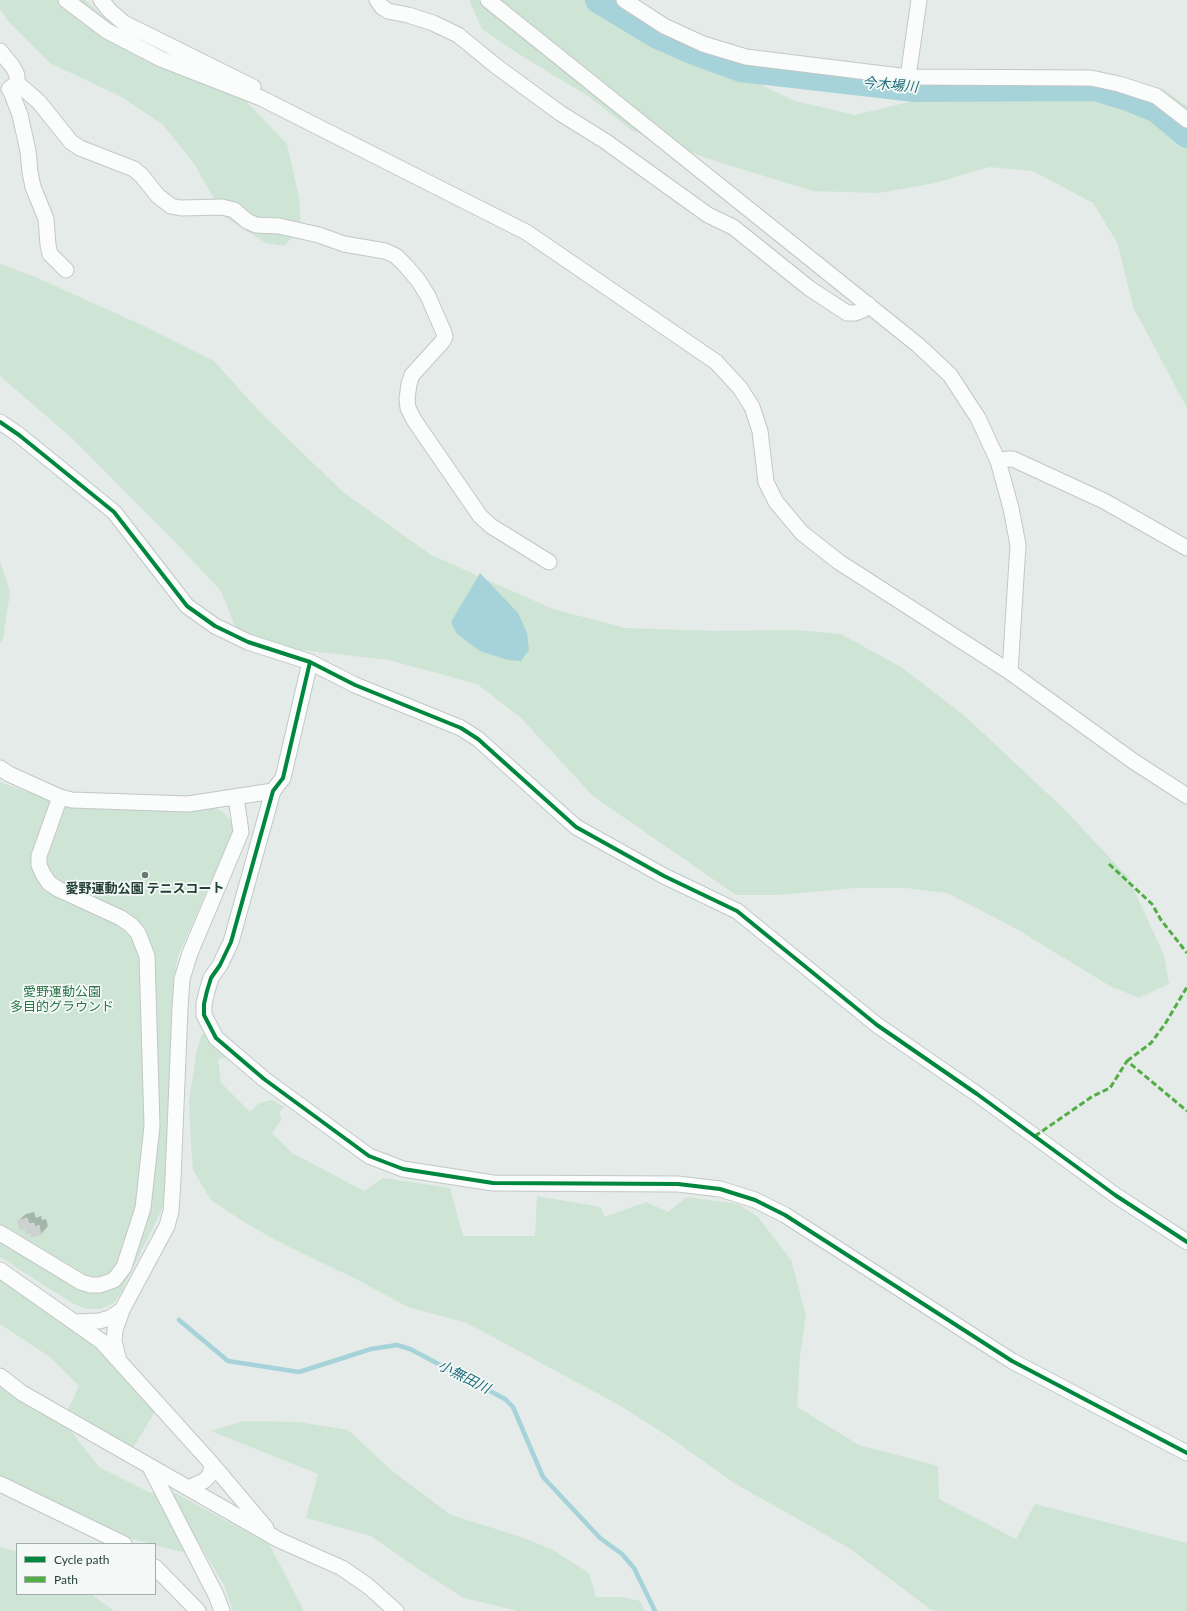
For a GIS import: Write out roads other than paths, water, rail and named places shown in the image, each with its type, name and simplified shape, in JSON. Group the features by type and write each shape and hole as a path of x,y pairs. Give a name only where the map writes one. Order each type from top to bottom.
{"street":[{"path":"66,0 107,31 161,59 261,98 526,232 716,362 740,388 752,407 760,431 766,482 776,502 802,533 839,562 1010,672 1133,761 1187,796"},
{"path":"101,0 124,24 249,83 258,90 261,98"},
{"path":"377,0 382,8 388,11 420,19 458,35 496,66 560,113 605,141 708,215 733,227 809,288 847,313 855,313 863,310 868,304"},
{"path":"488,0 868,304 918,345 950,375 978,418 998,462 1011,508 1018,544 1010,672"},
{"path":"624,0 664,26 703,44 746,57 908,78 1091,78 1119,84 1156,96 1187,120"},
{"path":"908,78 919,0"},
{"path":"0,51 13,67 17,75 9,87"},
{"path":"9,87 20,116 28,151 33,187 46,219 50,254 66,270"},
{"path":"9,87 39,102 71,142 80,148 134,169 142,176 158,196 171,206 181,208 222,207 234,210 247,221 256,225 279,226 312,233 344,244 385,250 396,256 418,280 428,296 444,332 445,338 412,375 407,399 408,408 414,420 480,516 491,526 549,562"},
{"path":"0,422 19,435 114,512 187,606 215,626 248,642 310,662 355,685 461,728 478,739 576,827 664,876 737,911 877,1025 977,1094 1115,1195 1187,1242"},
{"path":"998,462 1013,459 1104,501 1187,548"},
{"path":"310,662 283,778 273,791 231,942 220,965 211,978 206,991 204,1015 216,1038 264,1079 368,1156 402,1169 492,1183 678,1184 720,1189 755,1200 785,1215 1012,1361 1187,1454"},
{"path":"0,768 9,774 60,797 72,800 188,804 273,791"},
{"path":"0,1233 81,1282 91,1285 100,1285 114,1280 124,1267 143,1208 152,1126 147,956 138,933 131,925 121,918 58,889 49,883 43,874 39,856 60,797"},
{"path":"119,1361 114,1341 115,1330 122,1310 167,1226 171,1211 182,979 190,953 241,832 236,797"},
{"path":"0,1270 101,1341 212,1464 261,1523 279,1540"},
{"path":"75,1322 99,1321 110,1318 122,1310"},
{"path":"0,1376 22,1393 279,1540 342,1568 368,1586 396,1611"},
{"path":"188,1488 204,1481 210,1474 212,1464"},
{"path":"150,1467 216,1595 222,1611"},
{"path":"0,1484 122,1543"},
{"path":"156,1568 198,1611"}],"water":[{"path":"480,573 518,613 527,633 529,650 521,661 508,660 480,651 457,634 451,622"}],"waterway":[{"name":"今木場川","path":"598,0 656,35 692,51 741,69 915,89 1095,88 1128,98 1157,110 1187,135"},
{"name":"小無田川","path":"179,1320 228,1361 299,1372 371,1349 397,1345 410,1349 505,1399 513,1407 543,1477 600,1538 622,1554 634,1568 655,1611"}],"place":[{"name":"愛野運動公園 テニスコート","path":"145,875"}],"park label":[{"name":"愛野運動公園 多目的グラウンド","path":"62,1000"}]}
